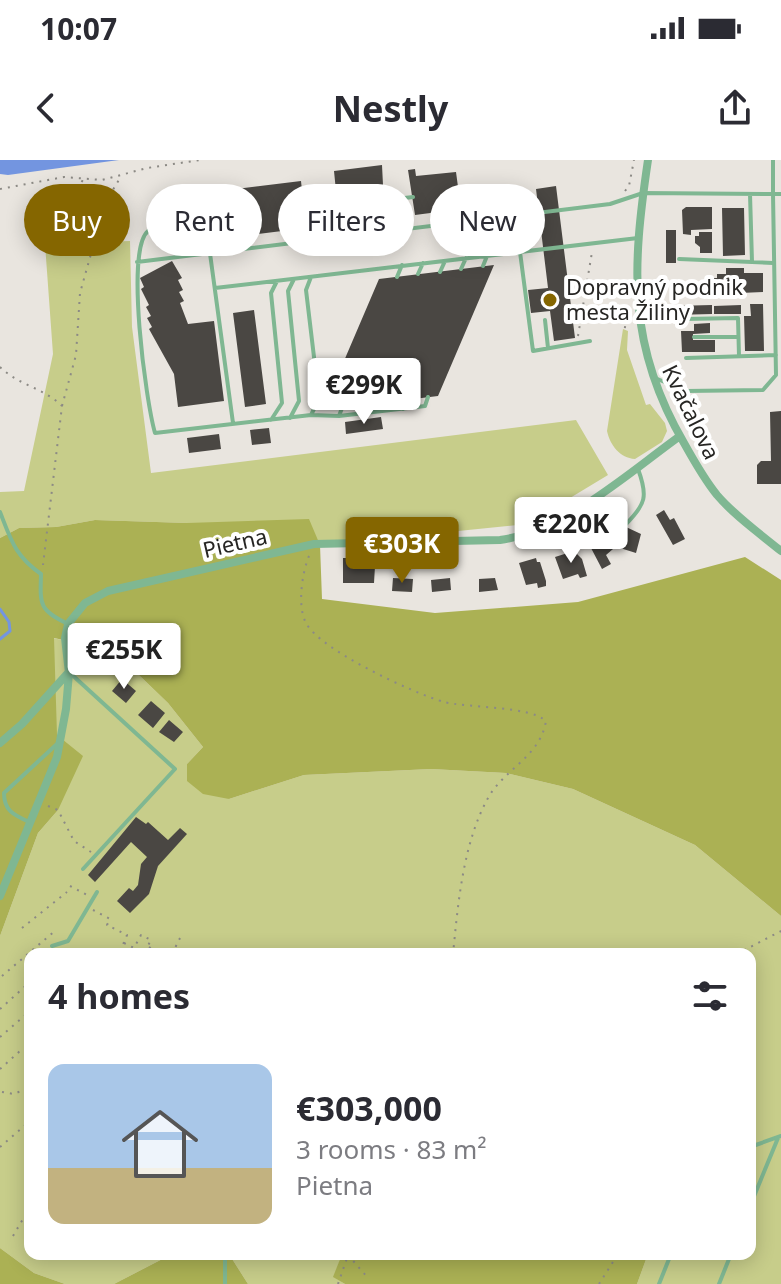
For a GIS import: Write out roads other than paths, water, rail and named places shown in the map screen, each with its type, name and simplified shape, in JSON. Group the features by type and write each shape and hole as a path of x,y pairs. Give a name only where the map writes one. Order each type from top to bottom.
{"street":[{"name":"Kvačalova","path":"648,160 638,238 640,328 653,377 680,436 718,495 781,551"},
{"name":"Pietna","path":"68,624 85,603 108,591 314,544 515,538 545,529 680,436"},
{"path":"0,896 40,802 60,739 69,673 65,638 68,624"},
{"path":"0,743 31,715 69,673"}],"lane":[{"path":"653,377 686,391 763,390 776,375 773,160"},
{"path":"545,212 610,204 643,193 781,194"},
{"path":"750,194 752,262"},
{"path":"146,233 141,237 137,262 149,411 155,433 311,415 339,416 403,409 425,406 428,397"},
{"path":"545,249 638,238"},
{"path":"137,262 186,256"},
{"path":"210,256 233,424"},
{"path":"215,288 487,256 483,266"},
{"path":"519,256 533,351 590,341"},
{"path":"461,269 466,258"},
{"path":"679,259 773,263"},
{"path":"440,272 445,261"},
{"path":"418,274 423,263"},
{"path":"397,277 402,265"},
{"path":"311,415 319,399 306,290 312,276"},
{"path":"290,418 299,401 288,291 294,279"},
{"path":"271,420 282,403 271,293 277,281"},
{"path":"774,302 781,302"},
{"path":"684,319 738,318 739,356"},
{"path":"545,320 548,348"},
{"path":"694,337 738,337"},
{"path":"686,358 776,355"},
{"path":"403,409 406,400"},
{"path":"381,411 385,403"},
{"path":"360,413 364,405"},
{"path":"339,416 342,408"},
{"path":"626,524 645,502 637,467"},
{"path":"0,512 24,563 41,574 40,601 47,613 68,624"},
{"path":"69,673 175,769 83,869"},
{"path":"31,823 10,813 4,804 4,793 60,739"},
{"path":"52,946 68,941 97,892"},
{"path":"756,1145 779,1137"},
{"path":"756,1192 779,1137"},
{"path":"225,1260 225,1284"},
{"path":"659,1284 669,1260"},
{"path":"719,1284 729,1260"}],"water":[{"path":"0,160 119,160 8,175 0,174"}],"waterway":[{"path":"0,609 9,622 10,631 0,639"}],"place":[{"name":"Dopravný podnik mesta Žiliny","path":"550,300"}]}
